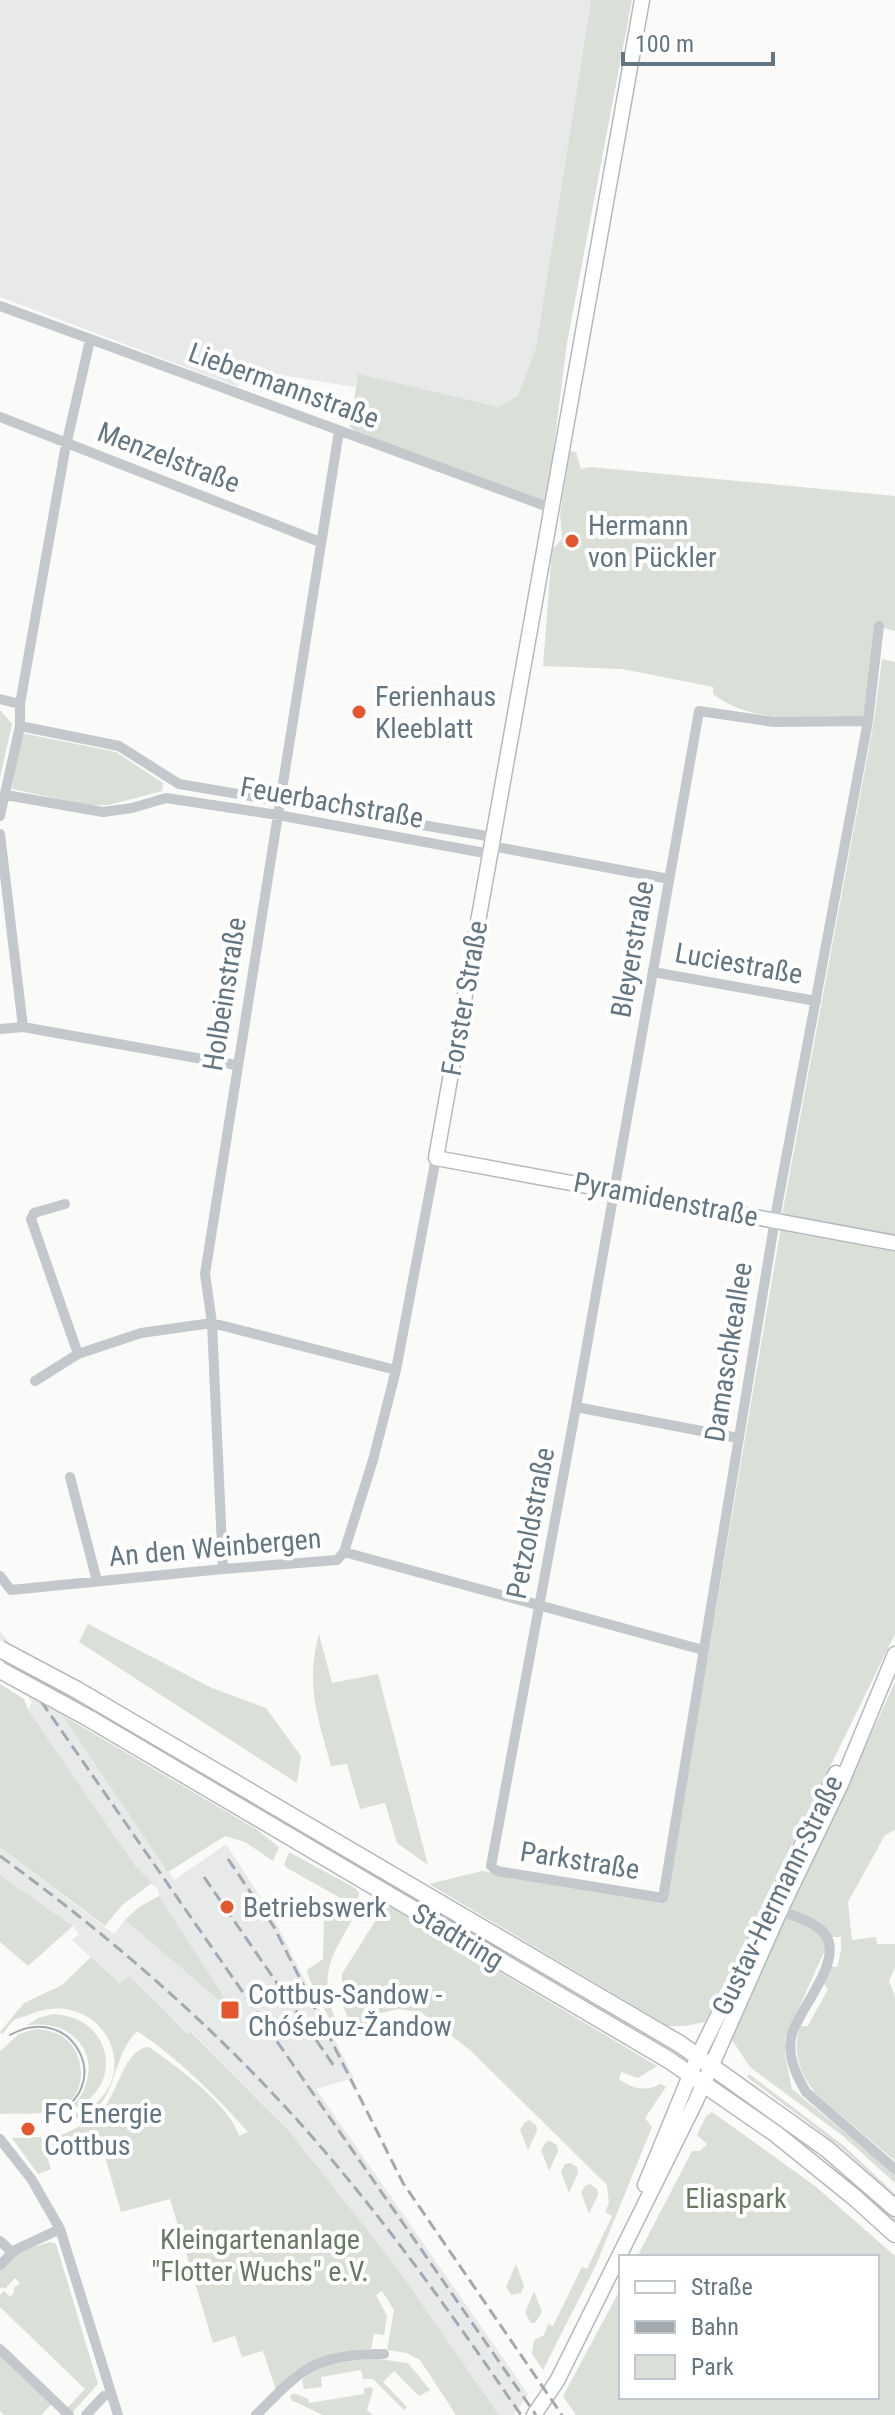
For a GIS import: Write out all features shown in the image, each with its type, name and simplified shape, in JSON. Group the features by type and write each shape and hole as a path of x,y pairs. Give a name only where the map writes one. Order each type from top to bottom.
{"main road":[{"name":"Forster Straße","path":"436,1158 642,0"},
{"name":"Pyramidenstraße","path":"436,1158 895,1243"},
{"name":"Stadtring","path":"0,1649 77,1690 278,1807 705,2061 827,2149 895,2208"},
{"name":"Gustav-Hermann-Straße","path":"534,2415 557,2381 607,2279 832,1780 867,1716 895,1654"},
{"name":"Stadtring","path":"0,1670 90,1719 697,2079 793,2147 895,2234"}],"street":[{"name":"Liebermannstraße","path":"0,306 551,508"},
{"path":"0,816 20,726 20,704 67,442 90,340"},
{"name":"Menzelstraße","path":"0,417 320,542"},
{"name":"Holbeinstraße","path":"223,1569 212,1323 205,1274 339,431"},
{"name":"Damaschkeallee","path":"663,1898 775,1220 868,721 879,626"},
{"path":"0,699 20,704"},
{"name":"Bleyerstraße","path":"614,1189 699,711 774,722 868,721"},
{"name":"Feuerbachstraße","path":"20,726 119,746 179,784 280,801 491,846 669,879"},
{"name":"Feuerbachstraße","path":"6,795 103,812 166,798 491,846"},
{"path":"0,834 23,1027"},
{"name":"Luciestraße","path":"653,972 816,1001"},
{"path":"0,1029 23,1027 236,1065"},
{"name":"Forster Straße","path":"340,1556 373,1460 396,1370 436,1158"},
{"name":"Petzoldstraße","path":"491,1866 614,1189"},
{"path":"65,1204 34,1213 31,1219 78,1354"},
{"path":"35,1381 78,1354 141,1333 212,1323 396,1370"},
{"path":"576,1407 738,1438"},
{"name":"An den Weinbergen","path":"70,1477 97,1581"},
{"name":"An den Weinbergen","path":"0,1576 11,1590 340,1556 703,1650"},
{"name":"Parkstraße","path":"491,1866 497,1871 663,1898"},
{"path":"776,1909 818,1928 826,1934 830,1947 826,1968 791,2035 791,2056 797,2076 806,2092 895,2169"},
{"path":"0,2139 32,2180 60,2229 118,2415"},
{"path":"0,2265 12,2252 60,2229"},
{"path":"0,2241 12,2252"},
{"path":"0,2349 69,2415"},
{"path":"256,2415 304,2371 326,2361 359,2354 384,2354"},
{"path":"86,2415 104,2396 111,2394"}],"shaded area":[{"path":"0,0 591,0 536,351 518,396 499,407 359,375 355,387 243,369 238,387 0,297"},
{"path":"0,1631 62,1715 174,1880 226,1844 272,1915 354,2078 316,2089 528,2394 514,2415 499,2415 392,2261 289,2131 192,2032 189,2034 128,1977 120,1984 72,1940 79,1934 73,1926 0,1875 0,1847 114,1934 125,1920 222,2003 226,2000 159,1896 158,1889 136,1867 28,1710 32,1702 0,1658"}],"green space":[{"path":"591,0 632,0 567,343 547,501 363,436 350,427 358,374 499,407 518,396 536,348"},
{"path":"570,451 576,452 581,469 590,467 895,496 895,631 876,626 864,717 785,718 766,715 729,704 713,694 713,687 622,669 543,666 552,550 562,539 560,514"},
{"path":"882,659 895,662 895,1235 782,1215 874,721"},
{"path":"0,710 12,724 0,778"},
{"path":"21,733 116,752 163,783 162,791 109,805 88,805 12,789"},
{"path":"781,1227 895,1248 895,1634 705,2022 668,2026 429,1884 482,1871 666,1903"},
{"path":"88,1624 212,1688 266,1708 301,1756 297,1783 79,1642"},
{"path":"319,1634 332,1683 378,1674 428,1865 397,1843 385,1803 360,1809 347,1764 331,1766 313,1685"},
{"path":"28,1670 205,1774 201,1776 35,1679"},
{"path":"895,1682 895,1830 885,1835 848,1902 852,1940 876,1937 877,1944 895,1944 895,1967 889,1981 895,1997 895,2161 815,2093 798,2061 800,2026 808,2026 828,1989 823,1983 830,1966 837,1967 841,1937 831,1937 785,2038 785,2056 792,2089 895,2174 895,2183 843,2136 750,2067 730,2037 815,1846 831,1821"},
{"path":"0,1684 24,1699 28,1710 136,1867 152,1883 122,1905 105,1926 0,1847"},
{"path":"62,1715 256,1829 279,1847 273,1861 245,1842 225,1836 168,1872"},
{"path":"240,1795 374,1871 376,1878 240,1799"},
{"path":"289,1852 355,1888 359,1892 358,1908 287,1868 284,1865"},
{"path":"0,1875 73,1926 28,1966 0,1942"},
{"path":"393,1887 396,1887 672,2046 670,2049"},
{"path":"159,1896 226,2000 222,2003 125,1920 139,1907"},
{"path":"318,1899 354,1916 331,1961 327,1985 331,2007 345,2041 338,2037 308,1976 307,1970 323,1959 324,1919 316,1901"},
{"path":"391,1907 657,2066 638,2078 621,2072 619,2079 639,2088 661,2084 666,2087 645,2118 652,2127 596,2265 543,2370 532,2354 534,2340 544,2335 548,2324 553,2326 582,2267 587,2269 612,2216 605,2212 609,2203 607,2185 471,2051 422,2013 399,2009 372,2015 356,2038 342,2003 342,1974 382,1910"},
{"name":"Kleingartenanlage \"Flotter Wuchs\" e.V.","path":"91,1957 120,1984 129,1976 188,2034 191,2032 289,2131 392,2261 499,2415 456,2415 420,2360 407,2353 387,2350 394,2310 382,2291 376,2295 387,2316 384,2335 374,2334 371,2349 356,2350 276,2390 263,2351 242,2357 235,2336 213,2343 170,2199 121,2212 98,2132 48,2148 45,2137 64,2134 107,2113 125,2122 125,2118 106,2106 134,2054 149,2047 213,2099 234,2124 239,2136 248,2132 196,2078 137,2031 127,2045 103,2101 79,2118 58,2120 91,2107 107,2091 114,2072 113,2053 106,2036 94,2021 76,2012 55,2009 16,2019 2,2034 0,2032 24,2003 62,1985"},
{"path":"53,2014 75,2018 91,2028 101,2042 106,2058 105,2075 98,2090 85,2103 66,2111 78,2100 88,2077 85,2050 67,2032 55,2027 26,2026 38,2018"},
{"path":"35,2029 57,2034 75,2049 81,2067 76,2094 70,2102 55,2110 0,2114 0,2051 19,2034"},
{"path":"749,2074 844,2146 895,2197 842,2148 747,2077"},
{"path":"732,2096 879,2204 895,2218 895,2225"},
{"name":"Eliaspark","path":"712,2112 815,2186 895,2256 895,2415 576,2415 563,2396 619,2292 619,2399 879,2399 879,2255 638,2255 692,2151 700,2151 707,2144 697,2135 706,2116"},
{"path":"529,2120 536,2125 537,2131 528,2150 520,2130"},
{"path":"41,2137 51,2169 38,2174 12,2138"},
{"path":"550,2141 557,2145 558,2151 549,2171 541,2150"},
{"path":"565,2164 577,2167 578,2173 569,2193 561,2172"},
{"path":"590,2184 597,2189 598,2195 589,2214 581,2192"},
{"path":"50,2242 56,2244 98,2384 71,2414 66,2409 85,2389 0,2307 0,2295 4,2291 10,2297 20,2283 15,2278 5,2289 0,2289 0,2270 18,2252"},
{"path":"516,2264 524,2286 521,2293 511,2295 506,2287"},
{"path":"534,2291 542,2312 535,2323 531,2323 525,2313"},
{"path":"0,2351 53,2403 41,2415 4,2415 0,2411"},
{"path":"378,2359 408,2363 430,2390 419,2396 394,2371 383,2382 407,2407 404,2410 373,2379 363,2379 361,2370 321,2377 322,2387 304,2389 302,2380 319,2369 338,2363"},
{"path":"371,2387 373,2390 367,2410 373,2415 323,2415 291,2400 290,2396 294,2393 308,2399 309,2403 364,2394 364,2388"}],"tram line":[{"path":"10,2035 33,2027 53,2029 69,2038 80,2053 84,2070 81,2088 70,2104 49,2116"}],"railway":[{"path":"0,1642 536,2415"},
{"path":"0,1856 88,1923 172,1995 289,2111 403,2249 521,2415"},
{"path":"228,1859 274,1927 403,2183 562,2415"},
{"path":"204,1877 334,2066"}],"place":[{"name":"Hermann von Pückler","path":"572,541"},
{"name":"Ferienhaus Kleeblatt","path":"359,712"},
{"name":"Betriebswerk","path":"227,1907"},
{"name":"Cottbus-Sandow - Chóśebuz-Žandow","path":"230,2010"},
{"name":"FC Energie Cottbus","path":"28,2129"}]}
